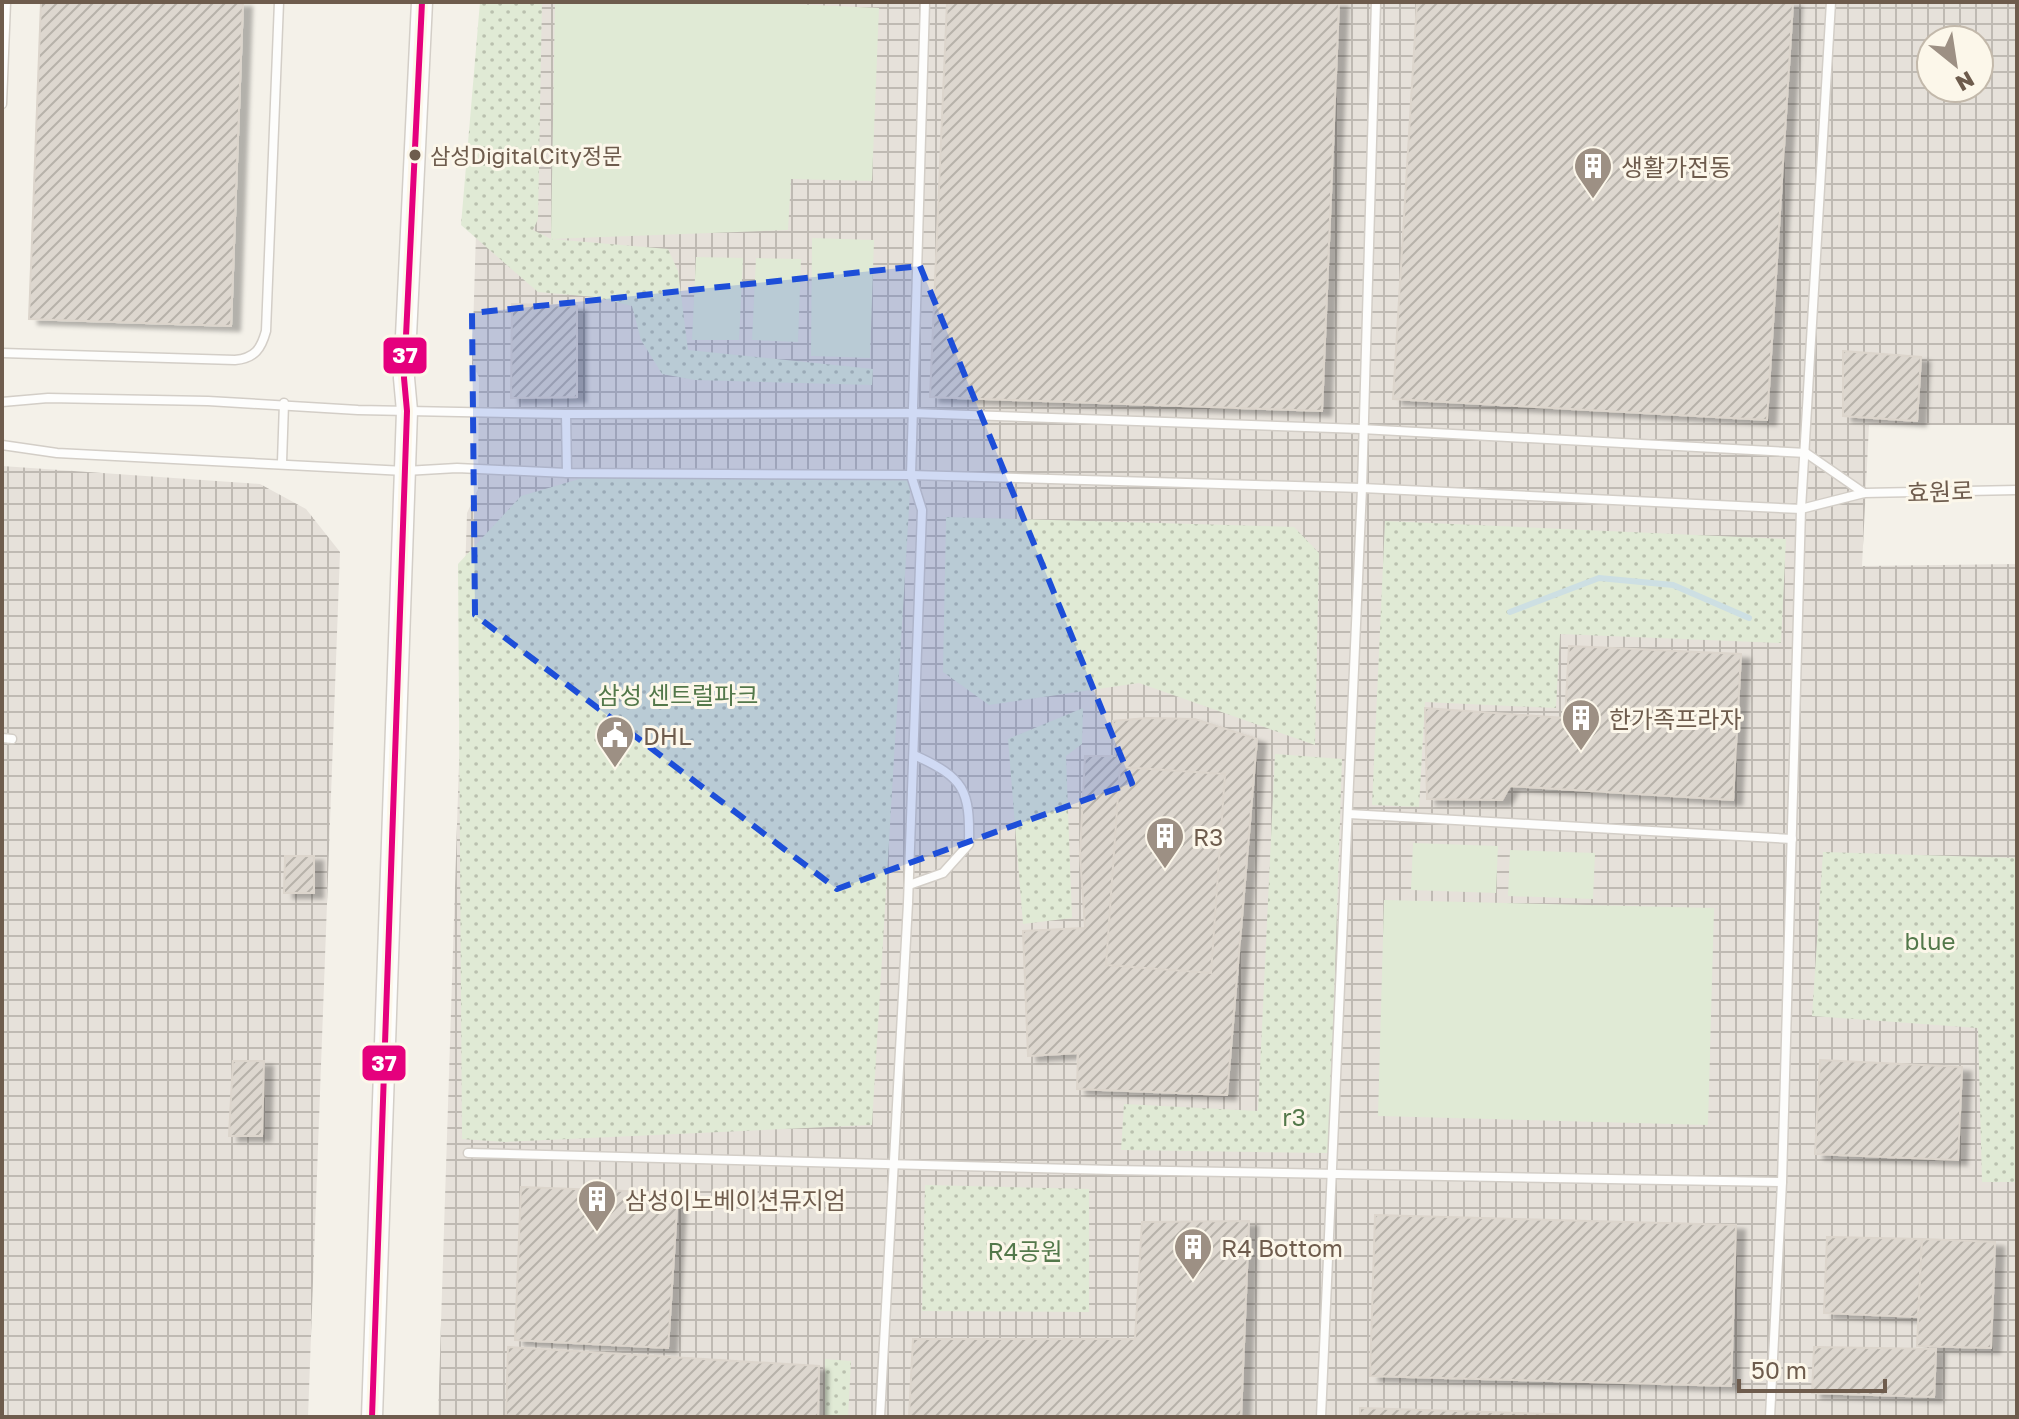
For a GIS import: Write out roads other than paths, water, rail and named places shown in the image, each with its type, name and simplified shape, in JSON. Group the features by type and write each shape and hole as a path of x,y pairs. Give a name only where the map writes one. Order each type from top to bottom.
{"street":[{"path":"372,1417 407,411 404,378 422,2"}],"lane":[{"path":"2,104 6,2"},
{"path":"2,353 235,360 246,359 258,351 266,331 279,2"},
{"path":"880,1417 909,885 922,510 911,475 925,2"},
{"path":"1321,1417 1362,488 1361,429 1376,2"},
{"path":"1770,1417 1782,1182 1801,509 1831,2"},
{"path":"2,402 48,398 284,403 407,411 566,414 913,413 1361,429 1806,453 1864,493"},
{"path":"282,462 284,403"},
{"path":"566,414 567,473"},
{"name":"효원로","path":"2,445 57,453 282,462 405,471 457,468 567,473 911,475 1362,488 1801,509 1864,493 2017,490"},
{"path":"2,738 12,739"},
{"path":"909,885 943,873 969,844 969,801 944,768 914,755"},
{"path":"1349,814 1792,839"},
{"path":"468,1153 893,1165 1782,1182"}],"waterway":[{"path":"1510,612 1599,578 1673,585 1749,618"}],"place":[{"name":"삼성DigitalCity정문","path":"415,155"},
{"name":"생활가전동","path":"1593,200"},
{"name":"한가족프라자","path":"1581,752"},
{"name":"DHL","path":"615,769"},
{"name":"R3","path":"1165,870"},
{"name":"삼성이노베이션뮤지엄","path":"597,1233"},
{"name":"R4 Bottom","path":"1193,1281"}],"park label":[{"name":"삼성 센트럴파크","path":"678,694"},
{"name":"blue","path":"1930,940"},
{"name":"r3","path":"1294,1116"},
{"name":"R4공원","path":"1025,1250"}]}
